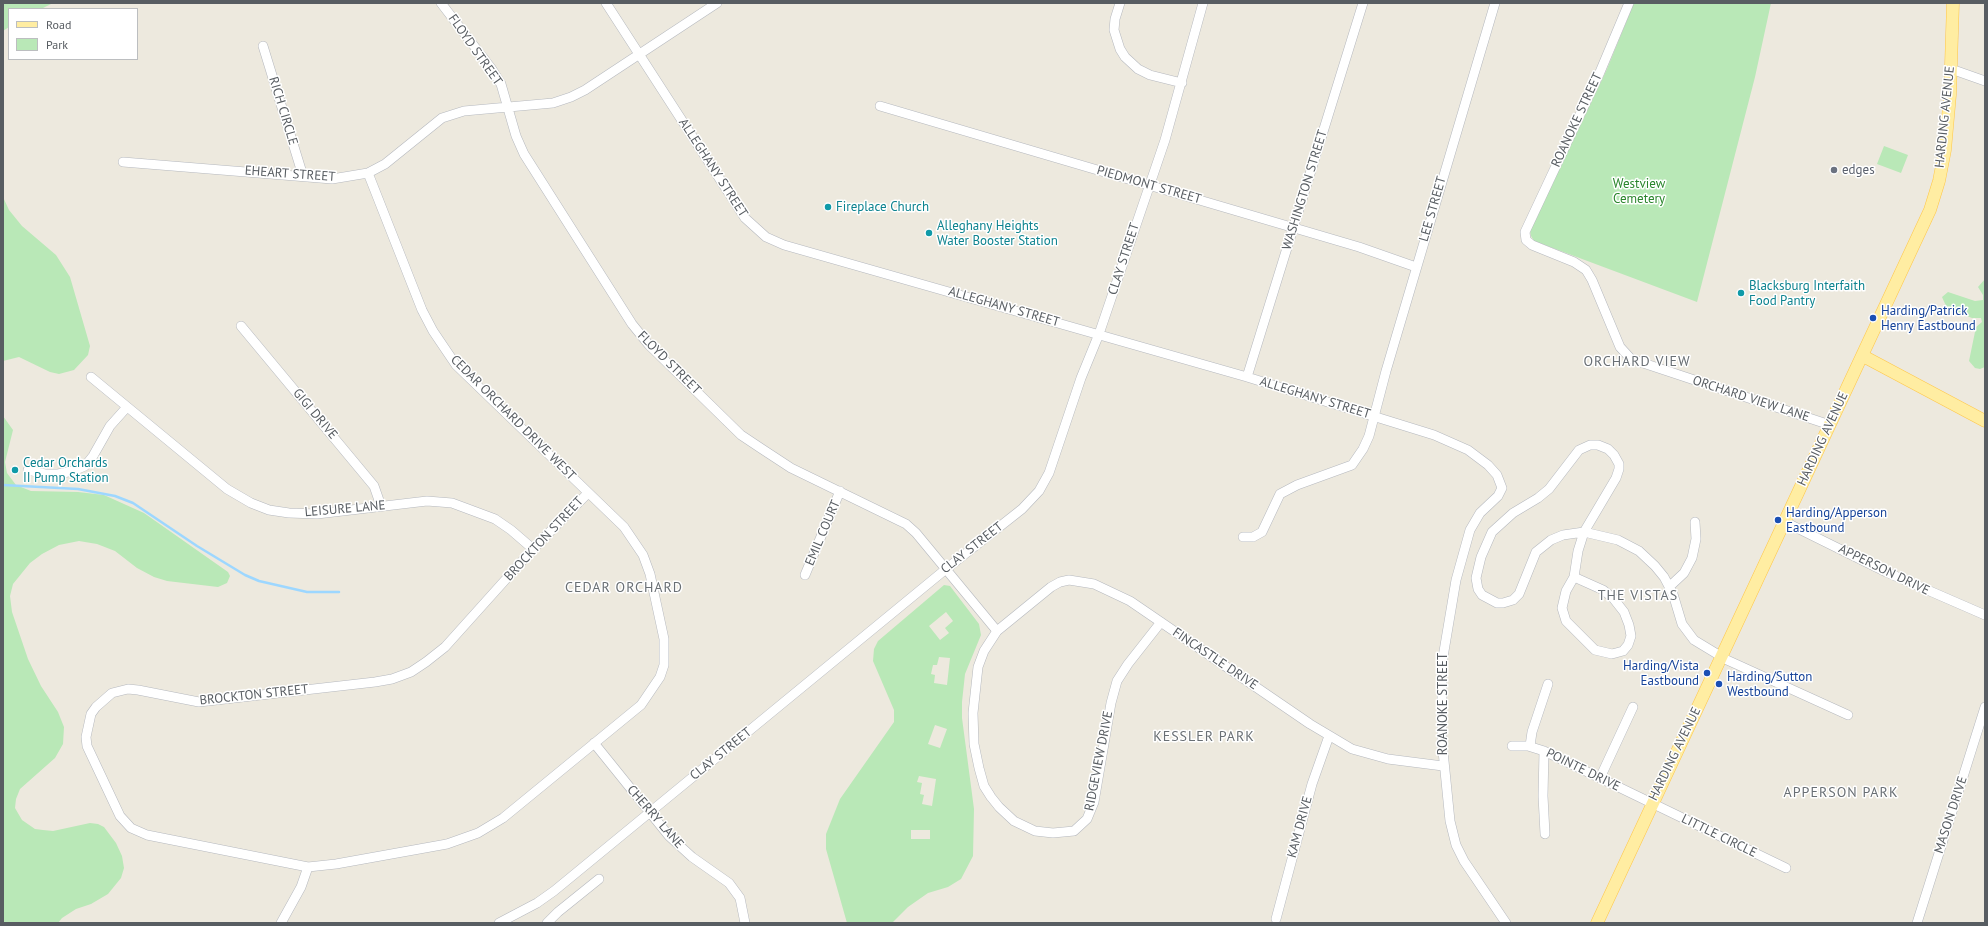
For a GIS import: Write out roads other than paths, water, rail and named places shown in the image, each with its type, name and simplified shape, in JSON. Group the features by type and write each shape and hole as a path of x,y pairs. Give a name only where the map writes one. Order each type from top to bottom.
{"main road":[{"name":"HARDING AVENUE","path":"1597,923 1651,804 1863,356 1917,239 1934,198 1944,150 1951,69 1953,3"},
{"path":"1863,356 1985,421"}],"street":[{"name":"FLOYD STREET","path":"441,3 491,68 501,84 516,136 524,154 632,324 649,345 741,435 791,468 906,524 998,631"},
{"name":"ALLEGHANY STREET","path":"606,3 746,218 766,237 784,245 1099,334 1247,377 1373,416 1460,446 1488,465 1497,475 1501,483"},
{"name":"EHEART STREET","path":"123,162 332,179 368,173 385,164 442,118 464,111 508,108 553,102 571,97 586,90 717,3"},
{"path":"1120,3 1115,19 1114,30 1120,49 1125,57 1138,69 1150,75 1182,83"},
{"name":"CLAY STREET","path":"499,923 537,903 554,891 946,569 1022,509 1035,496 1050,473 1082,378 1099,334 1148,185 1165,140 1203,3"},
{"name":"WASHINGTON STREET","path":"1247,377 1363,3"},
{"name":"LEE STREET","path":"1243,537 1253,537 1262,532 1280,494 1297,485 1352,465 1369,436 1373,416 1416,267 1495,3"},
{"name":"ROANOKE STREET","path":"1524,237 1600,72 1629,3"},
{"name":"RICH CIRCLE","path":"264,46 303,176"},
{"path":"1951,69 1985,81"},
{"name":"PIEDMONT STREET","path":"880,106 1359,247 1416,267"},
{"name":"CEDAR ORCHARD DRIVE WEST","path":"368,173 422,310 433,331 456,365 624,527 643,555 650,574 664,639 664,664 660,677 653,690 641,705 594,743"},
{"name":"ORCHARD VIEW LANE","path":"1524,237 1532,245 1574,262 1586,270 1592,280 1620,347 1631,359 1830,425"},
{"name":"GIGI DRIVE","path":"241,326 374,486 381,506"},
{"name":"LEISURE LANE","path":"91,377 227,489 251,503 269,510 289,513 317,514 427,501 452,503 495,519 511,530 533,549"},
{"path":"28,470 45,474 58,474 73,471 85,466 93,456 110,426 127,407"},
{"path":"1574,577 1603,590 1613,598 1624,612 1629,624 1631,636 1628,646 1623,651 1612,654 1595,650 1566,621 1562,608 1566,591 1574,577 1578,551 1584,532 1616,478 1619,469 1619,464 1614,455 1608,449 1598,445 1590,444 1579,450 1549,489 1538,498 1513,513 1492,532 1480,557 1476,578 1478,589 1482,595 1492,602 1503,603 1512,600 1519,594 1534,555 1542,546 1563,536 1584,532 1618,540 1638,551 1655,566 1669,587 1676,602 1682,624 1689,635 1721,657 1848,715"},
{"name":"ROANOKE STREET","path":"1501,483 1502,488 1498,496 1480,513 1470,530 1452,595 1442,663 1443,766 1450,822 1456,845 1464,861 1506,923"},
{"name":"EMIL COURT","path":"805,575 840,491"},
{"name":"BROCKTON STREET","path":"588,493 533,549 445,647 411,672 392,679 199,702 128,689 112,693 96,707 91,714 86,730 87,746 116,810 125,824 131,828 147,835 308,867 336,864 447,844 471,836 503,818 594,743"},
{"path":"1669,587 1681,577 1692,558 1696,539 1695,522"},
{"name":"APPERSON DRIVE","path":"1785,522 1893,575 1985,615"},
{"name":"FINCASTLE DRIVE","path":"998,631 1051,587 1060,582 1069,580 1094,584 1121,595 1329,736 1352,749 1375,757 1443,766"},
{"name":"RIDGEVIEW DRIVE","path":"998,631 984,651 976,682 973,713 974,744 984,786 1004,813 1014,821 1035,831 1059,832 1074,831 1085,822 1090,813 1113,692 1128,664 1161,622"},
{"path":"1530,746 1532,732 1548,684"},
{"path":"1600,778 1633,707"},
{"name":"MASON DRIVE","path":"1917,923 1985,707"},
{"name":"KAM DRIVE","path":"1276,919 1312,784 1329,736"},
{"name":"CHERRY LANE","path":"594,743 676,843 692,857 729,883 740,898 745,923"},
{"name":"POINTE DRIVE","path":"1512,746 1530,746 1544,751 1651,804"},
{"path":"1544,751 1543,796 1545,834"},
{"name":"LITTLE CIRCLE","path":"1651,804 1786,868"},
{"path":"281,923 301,887 308,867"},
{"path":"548,923 558,912 599,879"}],"waterway":[{"path":"3,485 78,489 115,496 133,503 197,546 245,575 259,581 307,592 339,592"}],"place":[{"name":"edges","path":"1834,170"},
{"name":"Fireplace Church","path":"828,207"},
{"name":"Alleghany Heights Water Booster Station","path":"929,233"},
{"name":"Blacksburg Interfaith Food Pantry","path":"1741,293"},
{"name":"Harding/Patrick Henry Eastbound","path":"1873,318"},
{"name":"Cedar Orchards II Pump Station","path":"15,470"},
{"name":"Harding/Apperson Eastbound","path":"1778,520"},
{"name":"Harding/Vista Eastbound","path":"1707,673"},
{"name":"Harding/Sutton Westbound","path":"1719,684"}],"district":[{"name":"ORCHARD VIEW","path":"1637,362"},
{"name":"CEDAR ORCHARD","path":"624,588"},
{"name":"THE VISTAS","path":"1638,596"},
{"name":"KESSLER PARK","path":"1204,737"},
{"name":"APPERSON PARK","path":"1841,793"}],"park label":[{"name":"Westview Cemetery","path":"1639,192"}]}
